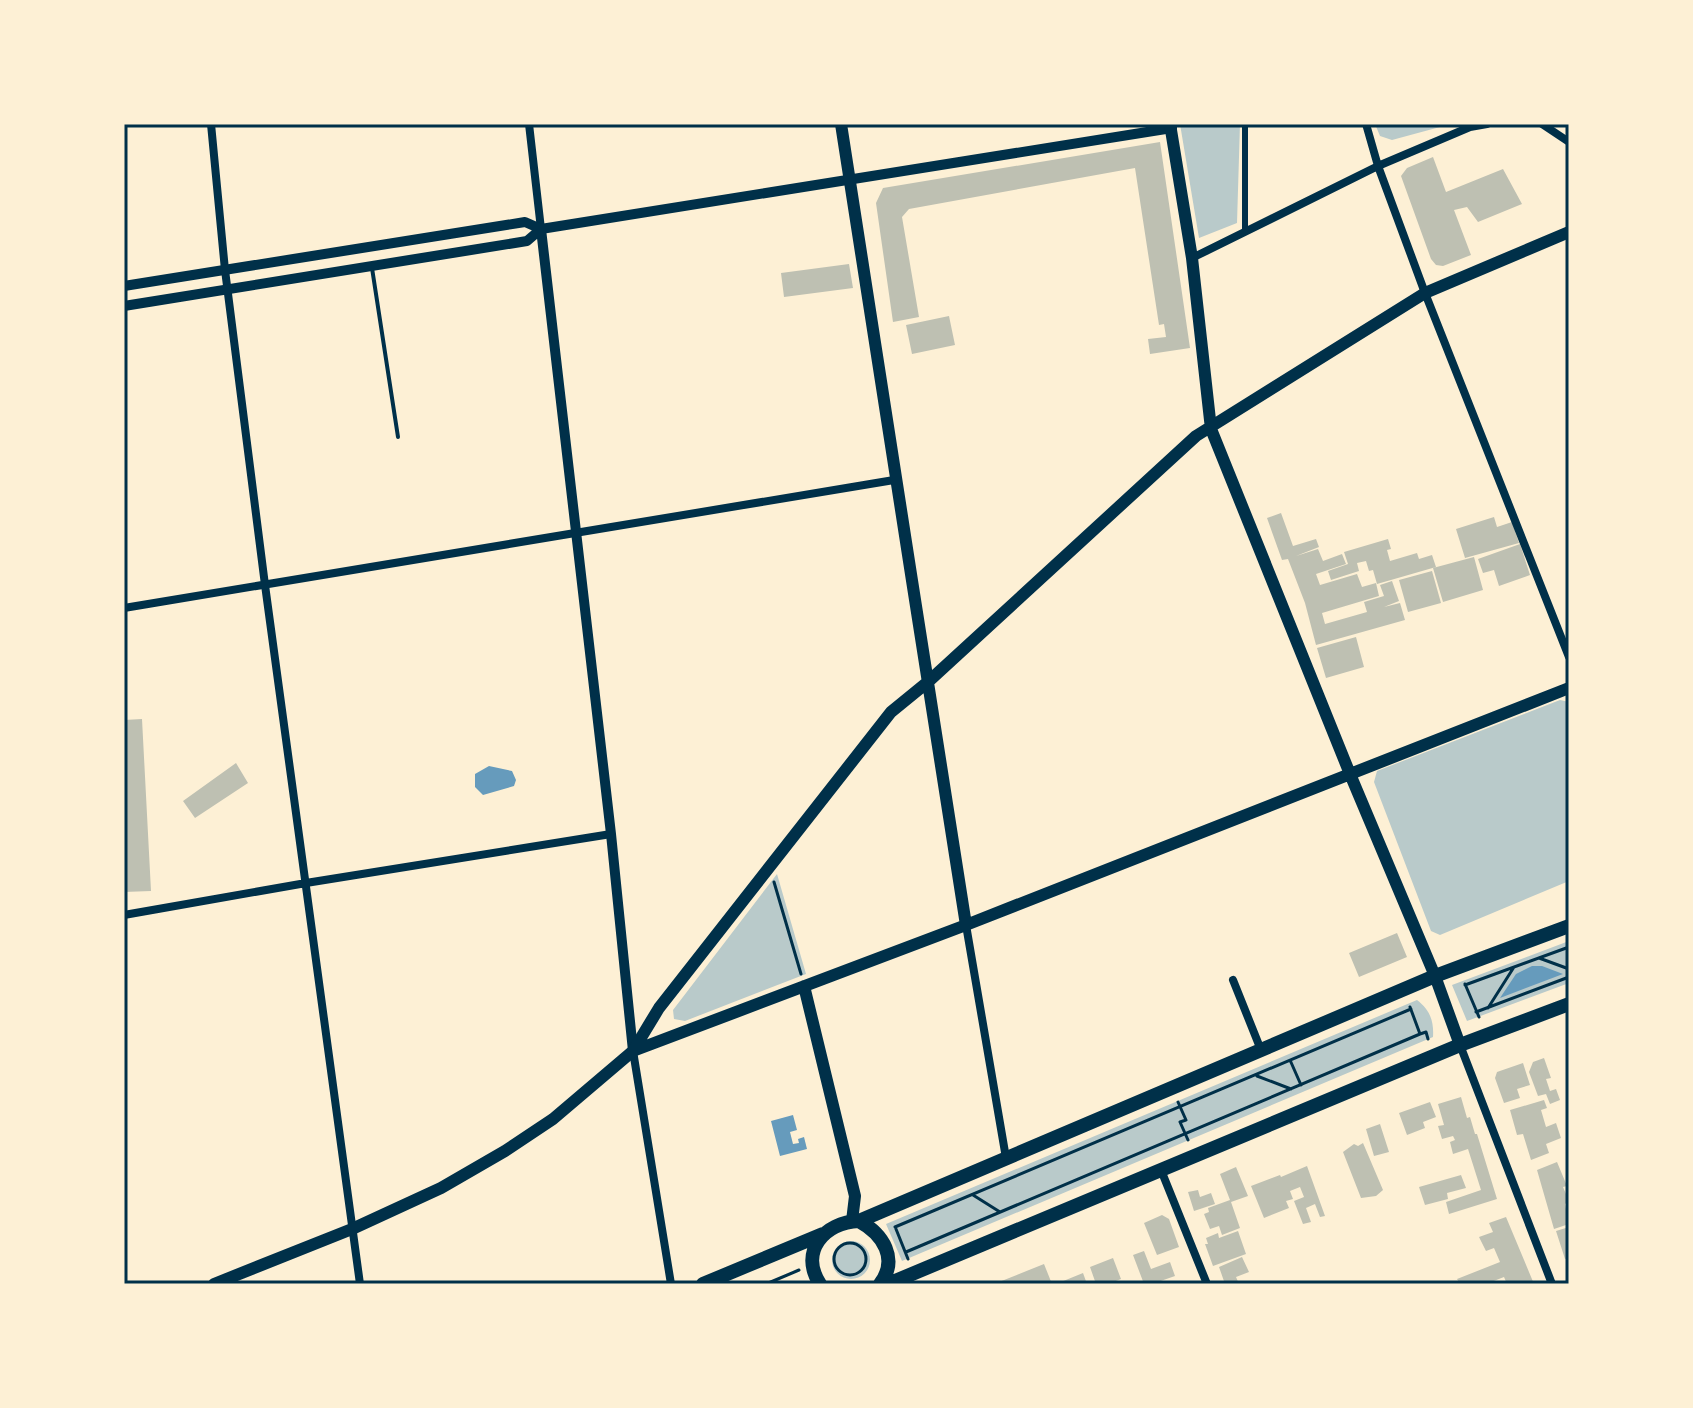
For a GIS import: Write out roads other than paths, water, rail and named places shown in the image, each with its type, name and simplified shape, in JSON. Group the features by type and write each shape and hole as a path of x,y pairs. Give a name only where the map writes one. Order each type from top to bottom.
{"main road":[{"path":"841,124 894,480 929,681 966,925"},
{"path":"1171,126 1192,258 1211,429 1435,976 1460,1045"},
{"path":"214,1284 352,1229 441,1188 553,1119 633,1051 659,1008 891,712 929,681 1196,436 1425,293 1569,232"},
{"path":"633,1051 966,925 1569,688"},
{"path":"820,1284 813,1269 812,1257 815,1244 833,1226 855,1221 1435,976 1569,926"},
{"path":"804,986 855,1196 855,1221"},
{"path":"888,1284 1460,1045 1569,1004"},
{"path":"855,1221 879,1235 886,1245 888,1270 880,1284"},
{"path":"703,1284 823,1234"}],"street":[{"path":"211,124 227,289 265,585 360,1284"},
{"path":"529,124 633,1051 671,1284"},
{"path":"1245,124 1245,230"},
{"path":"1366,124 1378,166 1425,293 1569,657"},
{"path":"1192,258 1378,166 1469,126 1487,124"},
{"path":"1542,124 1569,142"},
{"path":"124,306 527,241 541,229 1171,126"},
{"path":"124,286 525,222 541,229"},
{"path":"124,608 894,480"},
{"path":"124,915 611,834"},
{"path":"966,925 1006,1158"},
{"path":"1233,980 1261,1050"},
{"path":"1460,1045 1552,1284"},
{"path":"1161,1170 1207,1284"}],"lane":[{"path":"372,266 398,437"}],"water":[{"path":"489,766 512,771 516,780 514,786 483,795 475,787 475,774"},
{"path":"1532,966 1542,966 1563,974 1500,998 1516,974"},
{"path":"793,1115 797,1130 790,1132 793,1144 804,1137 807,1149 780,1156 771,1121"}]}
